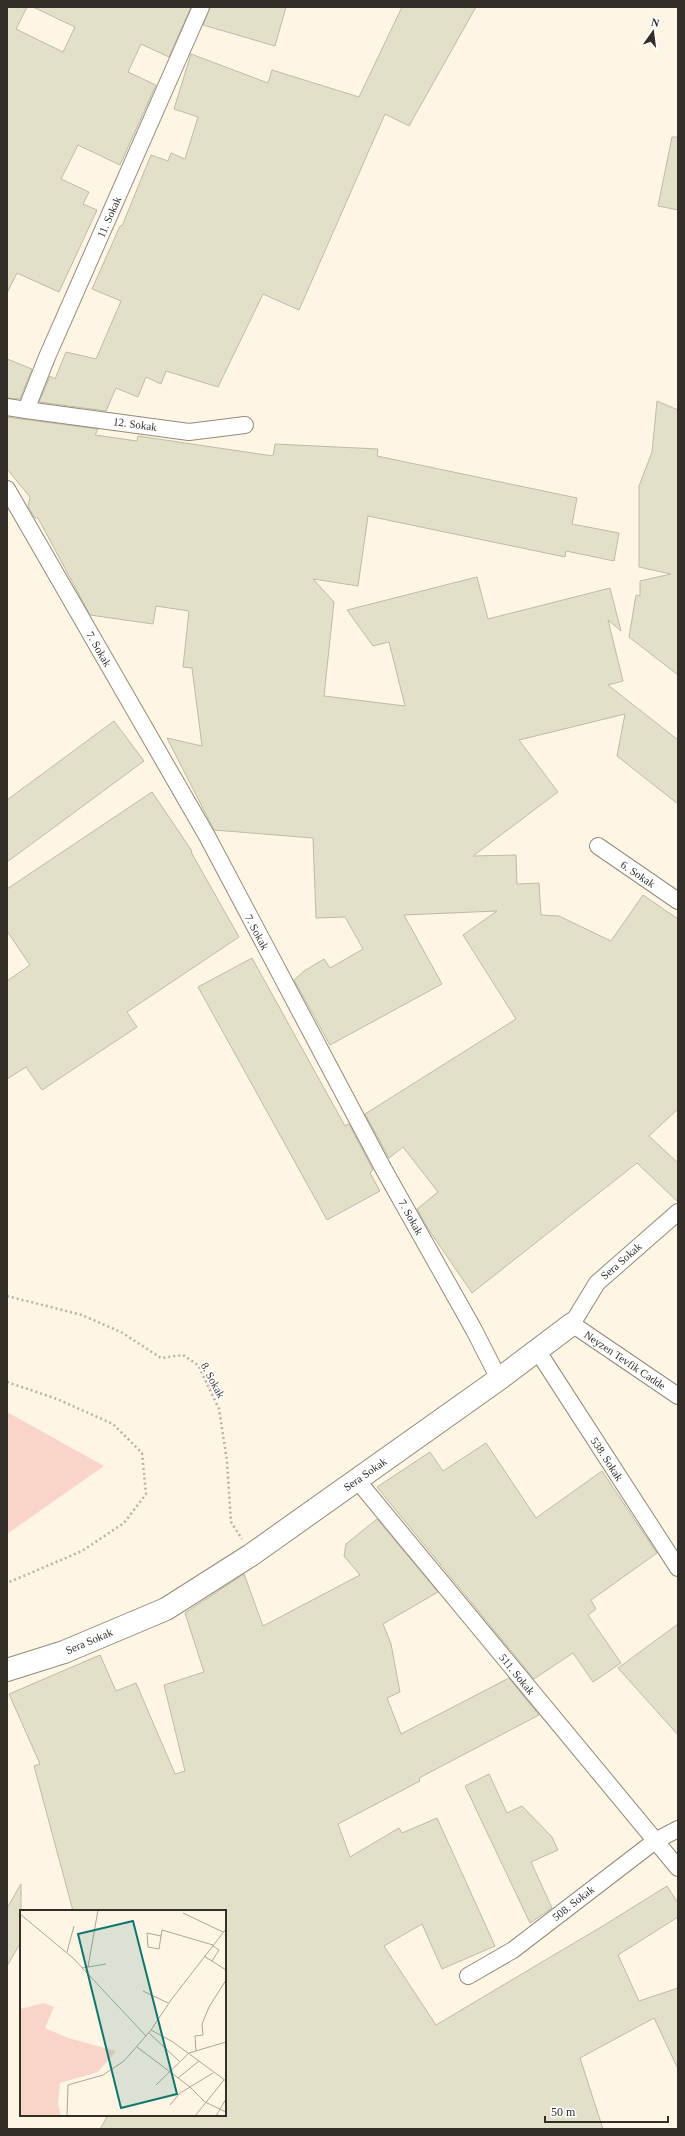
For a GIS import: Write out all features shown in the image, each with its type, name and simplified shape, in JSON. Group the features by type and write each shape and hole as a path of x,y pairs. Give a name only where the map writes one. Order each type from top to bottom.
{"street":[{"name":"11. Sokak","path":"26,410 47,357 201,7"},
{"path":"7,407 26,410"},
{"name":"12. Sokak","path":"26,410 189,432 244,425"},
{"name":"7. Sokak","path":"7,489 206,836 383,1168 474,1330 499,1379"},
{"name":"6. Sokak","path":"598,846 678,901"},
{"name":"Sera Sokak","path":"7,1670 64,1652 166,1609 251,1555 499,1379 572,1324 597,1282 678,1212"},
{"name":"Neyzen Tevfik Cadde","path":"572,1324 678,1396"},
{"name":"538. Sokak","path":"537,1350 678,1568"},
{"name":"511. Sokak","path":"357,1480 678,1868"},
{"name":"508. Sokak","path":"468,1976 514,1950 655,1841 678,1829"}],"path":[{"name":"8. Sokak","path":"7,1296 82,1315 121,1332 162,1358 183,1355 198,1365 219,1408 227,1461 231,1522 251,1555"},
{"path":"7,1382 57,1399 113,1424 142,1453 146,1494 124,1523 82,1551 7,1583"}],"shaded area":[{"path":"7,1412 104,1466 7,1534"}],"building":[{"path":"7,7 27,7 16,29 63,52 75,27 33,7 191,7 169,57 141,44 128,72 156,85 120,165 78,145 61,179 89,192 83,204 97,210 59,292 17,273 7,293"},
{"path":"210,7 286,7 275,46 203,25"},
{"path":"402,7 476,7 409,126 385,114 299,310 263,294 218,387 166,371 161,384 146,377 138,397 116,388 106,411 39,402 50,376 55,379 66,352 96,359 121,301 92,289 120,226 122,226 151,155 168,161 171,153 185,159 198,117 174,109 191,54 268,83 272,70 359,97"},
{"path":"672,137 678,137 678,210 658,206"},
{"path":"7,359 32,369 20,399 7,398"},
{"path":"657,401 678,410 678,675 629,637 636,595 640,596 640,581 671,574 639,567 639,486 652,452"},
{"path":"7,417 98,429 95,435 137,441 138,436 273,456 275,444 378,449 377,456 577,498 572,524 619,533 614,561 566,551 565,557 368,516 358,586 313,579 334,602 324,696 405,706 389,642 373,646 347,610 477,577 488,619 610,588 621,631 608,620 623,681 608,685 678,740 678,804 617,756 625,714 519,740 558,792 473,856 516,855 517,884 539,883 541,915 559,916 611,941 643,895 678,919 678,1109 649,1136 678,1163 678,1202 637,1163 472,1293 427,1227 417,1209 438,1192 403,1147 389,1158 365,1114 516,1019 463,935 497,911 404,915 442,984 330,1045 294,980 304,971 324,959 330,968 363,949 345,917 316,918 313,838 214,830 167,738 202,746 192,668 183,667 189,611 156,606 153,624 90,615 38,518 35,518 28,507 30,497 7,469"},
{"path":"114,721 144,761 7,862 7,800"},
{"path":"152,792 192,851 191,852 239,937 127,1012 137,1027 42,1090 26,1067 7,1079 7,981 30,965 7,931 7,889"},
{"path":"252,958 345,1126 349,1124 373,1170 370,1173 380,1191 327,1220 198,987"},
{"path":"486,1443 536,1518 602,1471 657,1553 591,1600 596,1609 588,1615 621,1663 593,1682 573,1653 534,1679 377,1487 430,1452 443,1471"},
{"path":"377,1519 438,1592 383,1624 391,1644 400,1692 387,1698 401,1734 509,1678 539,1715 419,1778 420,1781 338,1824 350,1857 399,1828 402,1833 437,1818 495,1946 442,1969 422,1924 384,1946 436,2025 667,1886 678,1903 678,1917 618,1955 639,2001 678,1988 678,2069 654,2018 580,2058 603,2129 100,2129 107,2116 226,2116 226,1910 73,1910 34,1766 40,1764 9,1694 100,1655 116,1691 136,1683 175,1774 185,1771 164,1685 204,1672 185,1613 244,1574 263,1626 360,1575 344,1556 346,1544"},
{"path":"678,1624 678,1735 618,1668"},
{"path":"489,1774 507,1813 522,1806 552,1837 558,1850 531,1862 552,1908 530,1923 465,1786"},
{"path":"21,1884 20,1944 7,1966 7,1908"}]}
